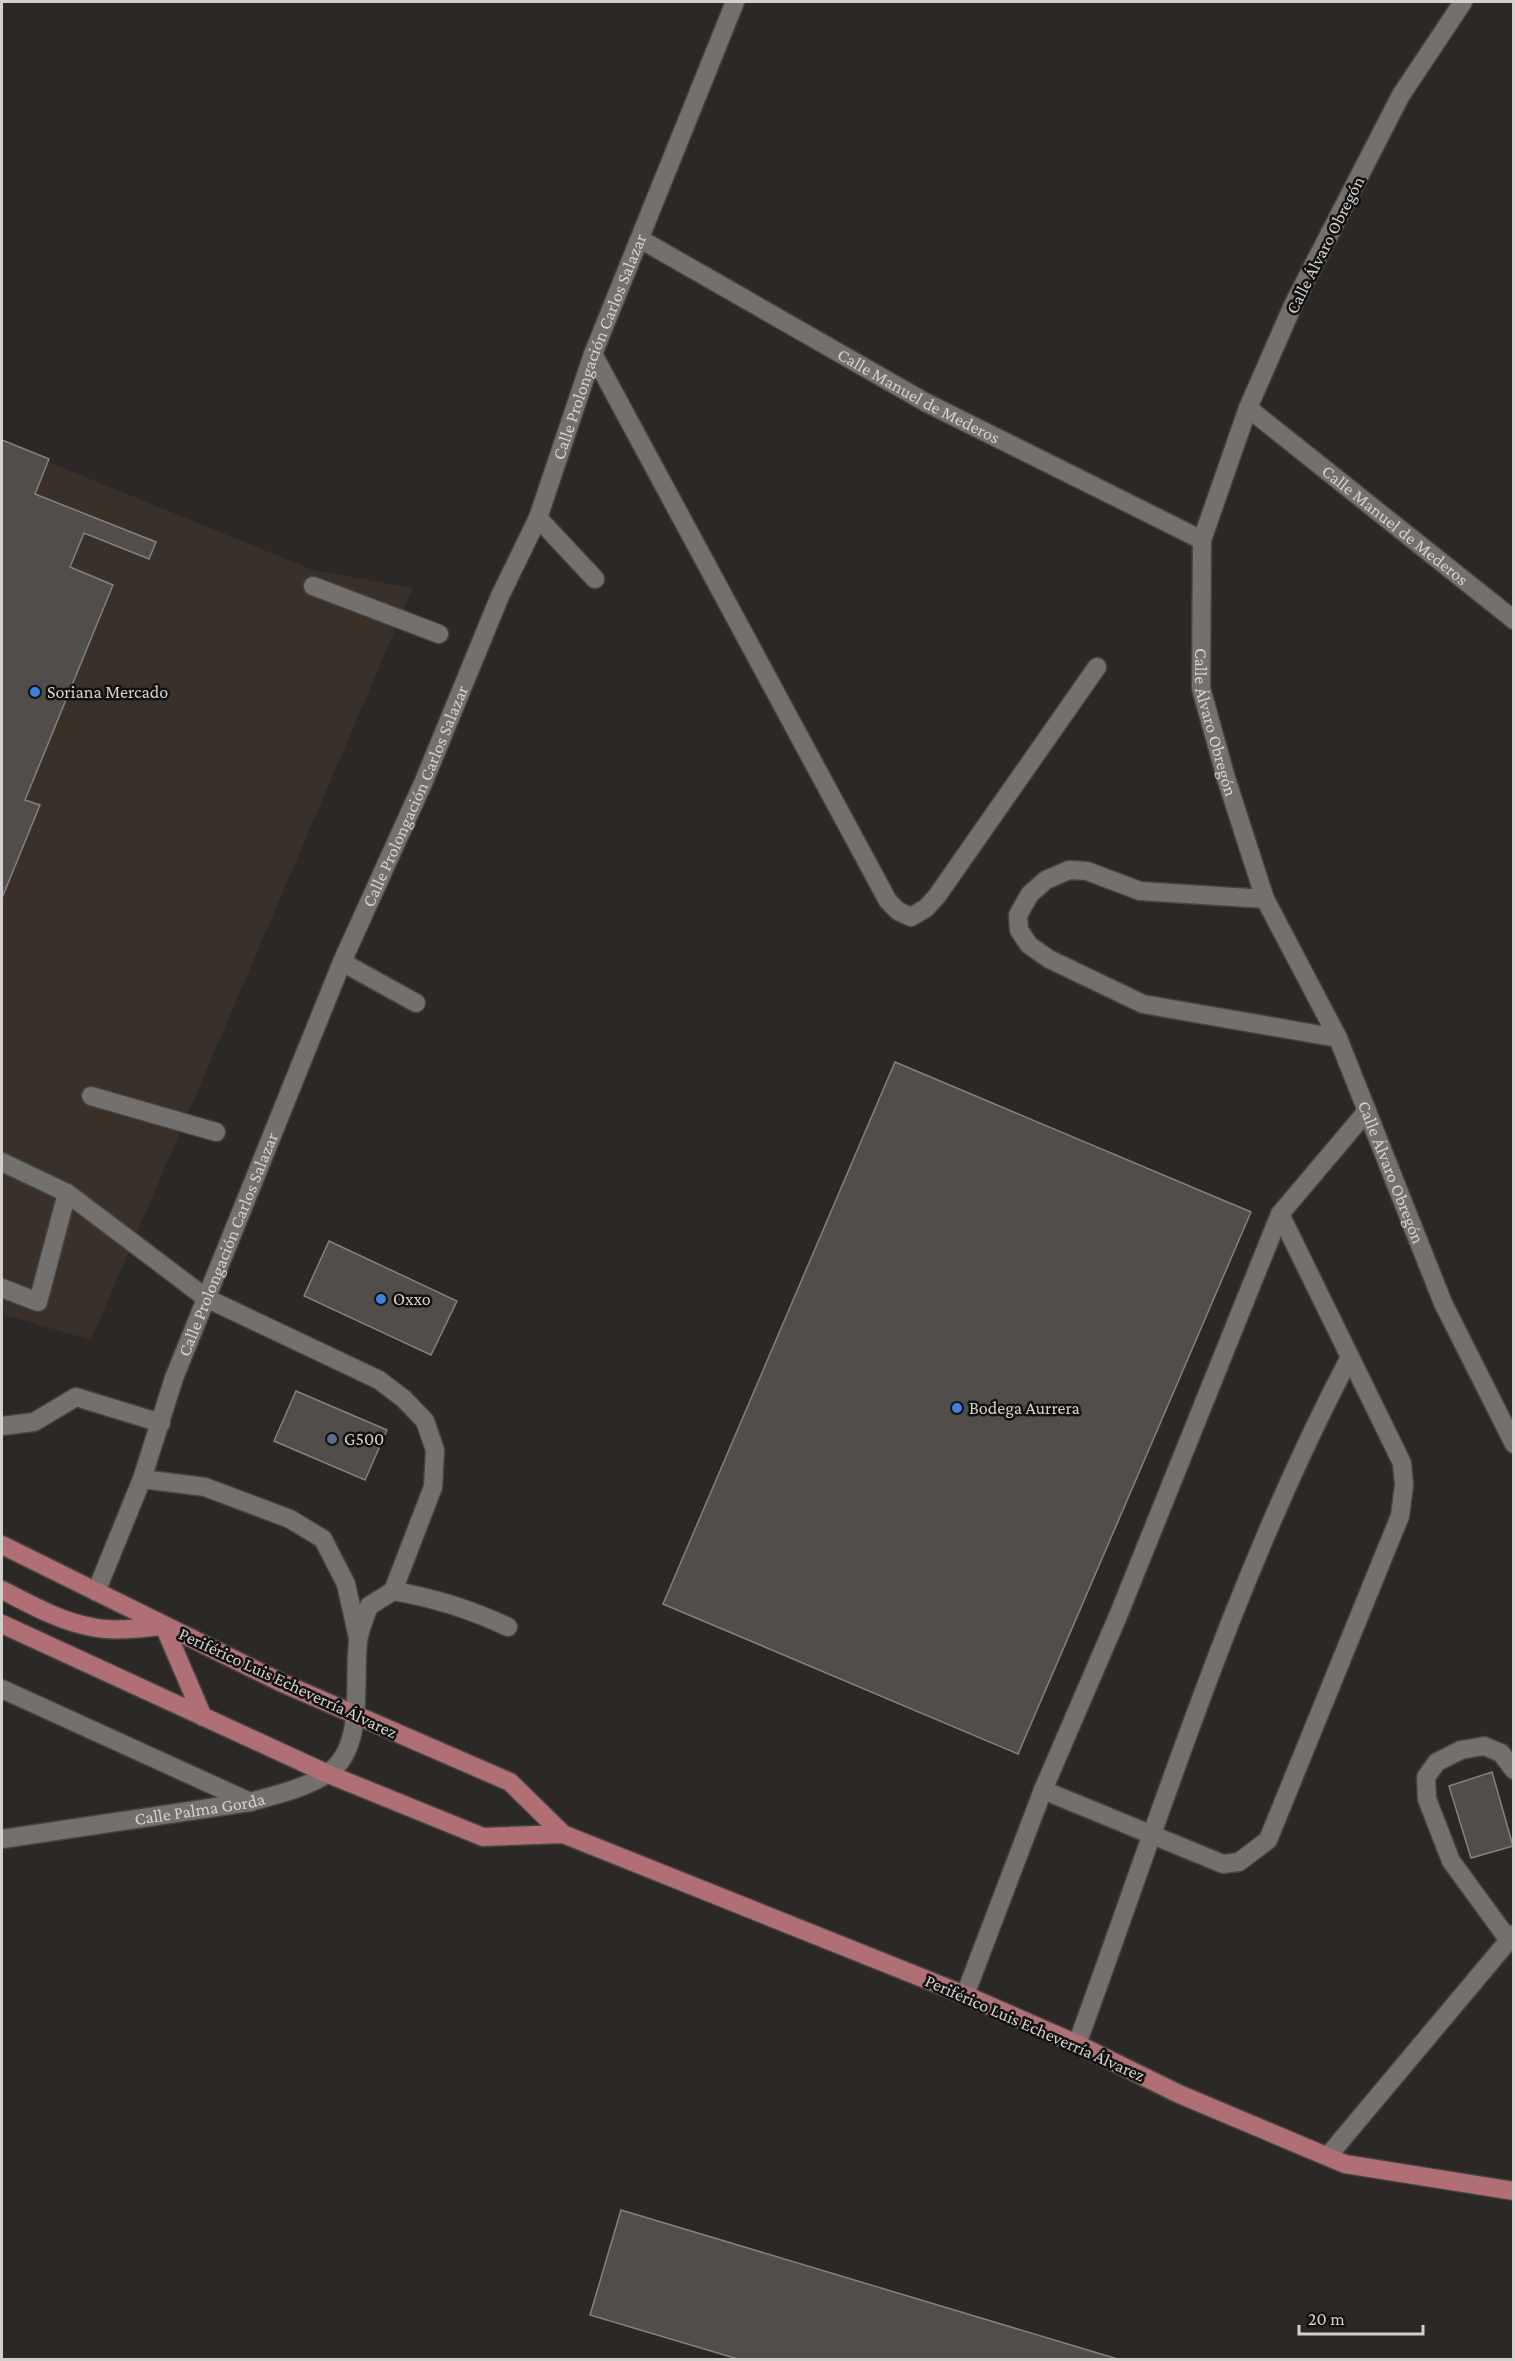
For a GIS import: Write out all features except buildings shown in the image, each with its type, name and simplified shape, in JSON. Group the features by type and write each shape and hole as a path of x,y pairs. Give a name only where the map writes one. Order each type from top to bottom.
{"main road":[{"name":"Periférico Luis Echeverría Álvarez","path":"2,1545 164,1626 355,1716 510,1782 563,1834 965,1995 1077,2044 1179,2094 1345,2164 1514,2191"},
{"path":"2,1590 70,1622 92,1627 118,1630 164,1626 203,1717"},
{"name":"Periférico Luis Echeverría Álvarez","path":"2,1624 328,1773 483,1837 563,1834"}],"street":[{"name":"Calle Prolongación Carlos Salazar","path":"96,1592 142,1479 174,1378 342,963 424,781 500,596 537,518 593,354 735,2"},
{"name":"Calle Álvaro Obregón","path":"1464,2 1401,95 1294,303 1248,408 1202,540 1201,688 1226,778 1265,899 1338,1038 1443,1303 1514,1444"},
{"name":"Calle Manuel de Mederos","path":"640,239 925,402 1202,540"},
{"path":"593,354 888,901 898,911 910,916 926,909 937,896 1097,667"},
{"name":"Calle Manuel de Mederos","path":"1248,408 1514,620"},
{"path":"537,518 595,579"},
{"path":"314,586 439,634"},
{"path":"1265,899 1140,891 1087,871 1069,870 1046,880 1030,894 1018,915 1019,930 1029,945 1049,958 1143,1004 1338,1038"},
{"path":"342,963 416,1003"},
{"path":"91,1096 216,1132"},
{"path":"965,1995 1044,1790 1118,1616 1280,1214 1367,1111"},
{"path":"2,1162 67,1194 207,1298 379,1380 404,1399 425,1421 435,1450 433,1487 393,1591 369,1606 358,1640"},
{"path":"2,1288 38,1302 67,1194"},
{"path":"1044,1790 1223,1864 1239,1862 1268,1840 1401,1516 1404,1485 1402,1463 1280,1214"},
{"path":"1077,2044 1150,1834 1233,1615 1301,1457 1350,1357"},
{"path":"2,1426 34,1422 76,1397 161,1423"},
{"path":"142,1479 205,1487 290,1519 323,1539 346,1584 358,1640 355,1716 351,1736 341,1760 328,1773"},
{"path":"393,1591 439,1599 470,1609 508,1627"},
{"path":"2,1689 250,1802"},
{"path":"1328,2156 1511,1936 1450,1861 1427,1799 1426,1777 1437,1762 1461,1750 1484,1746 1501,1753 1514,1770"},
{"name":"Calle Palma Gorda","path":"2,1839 250,1802 280,1794 328,1773"}],"shaded area":[{"path":"2,443 313,570 413,588 91,1340 2,1314"}],"place":[{"name":"Soriana Mercado","path":"35,692"},
{"name":"Oxxo","path":"381,1299"},
{"name":"Bodega Aurrera","path":"957,1408"},
{"name":"G500","path":"332,1439"}]}
